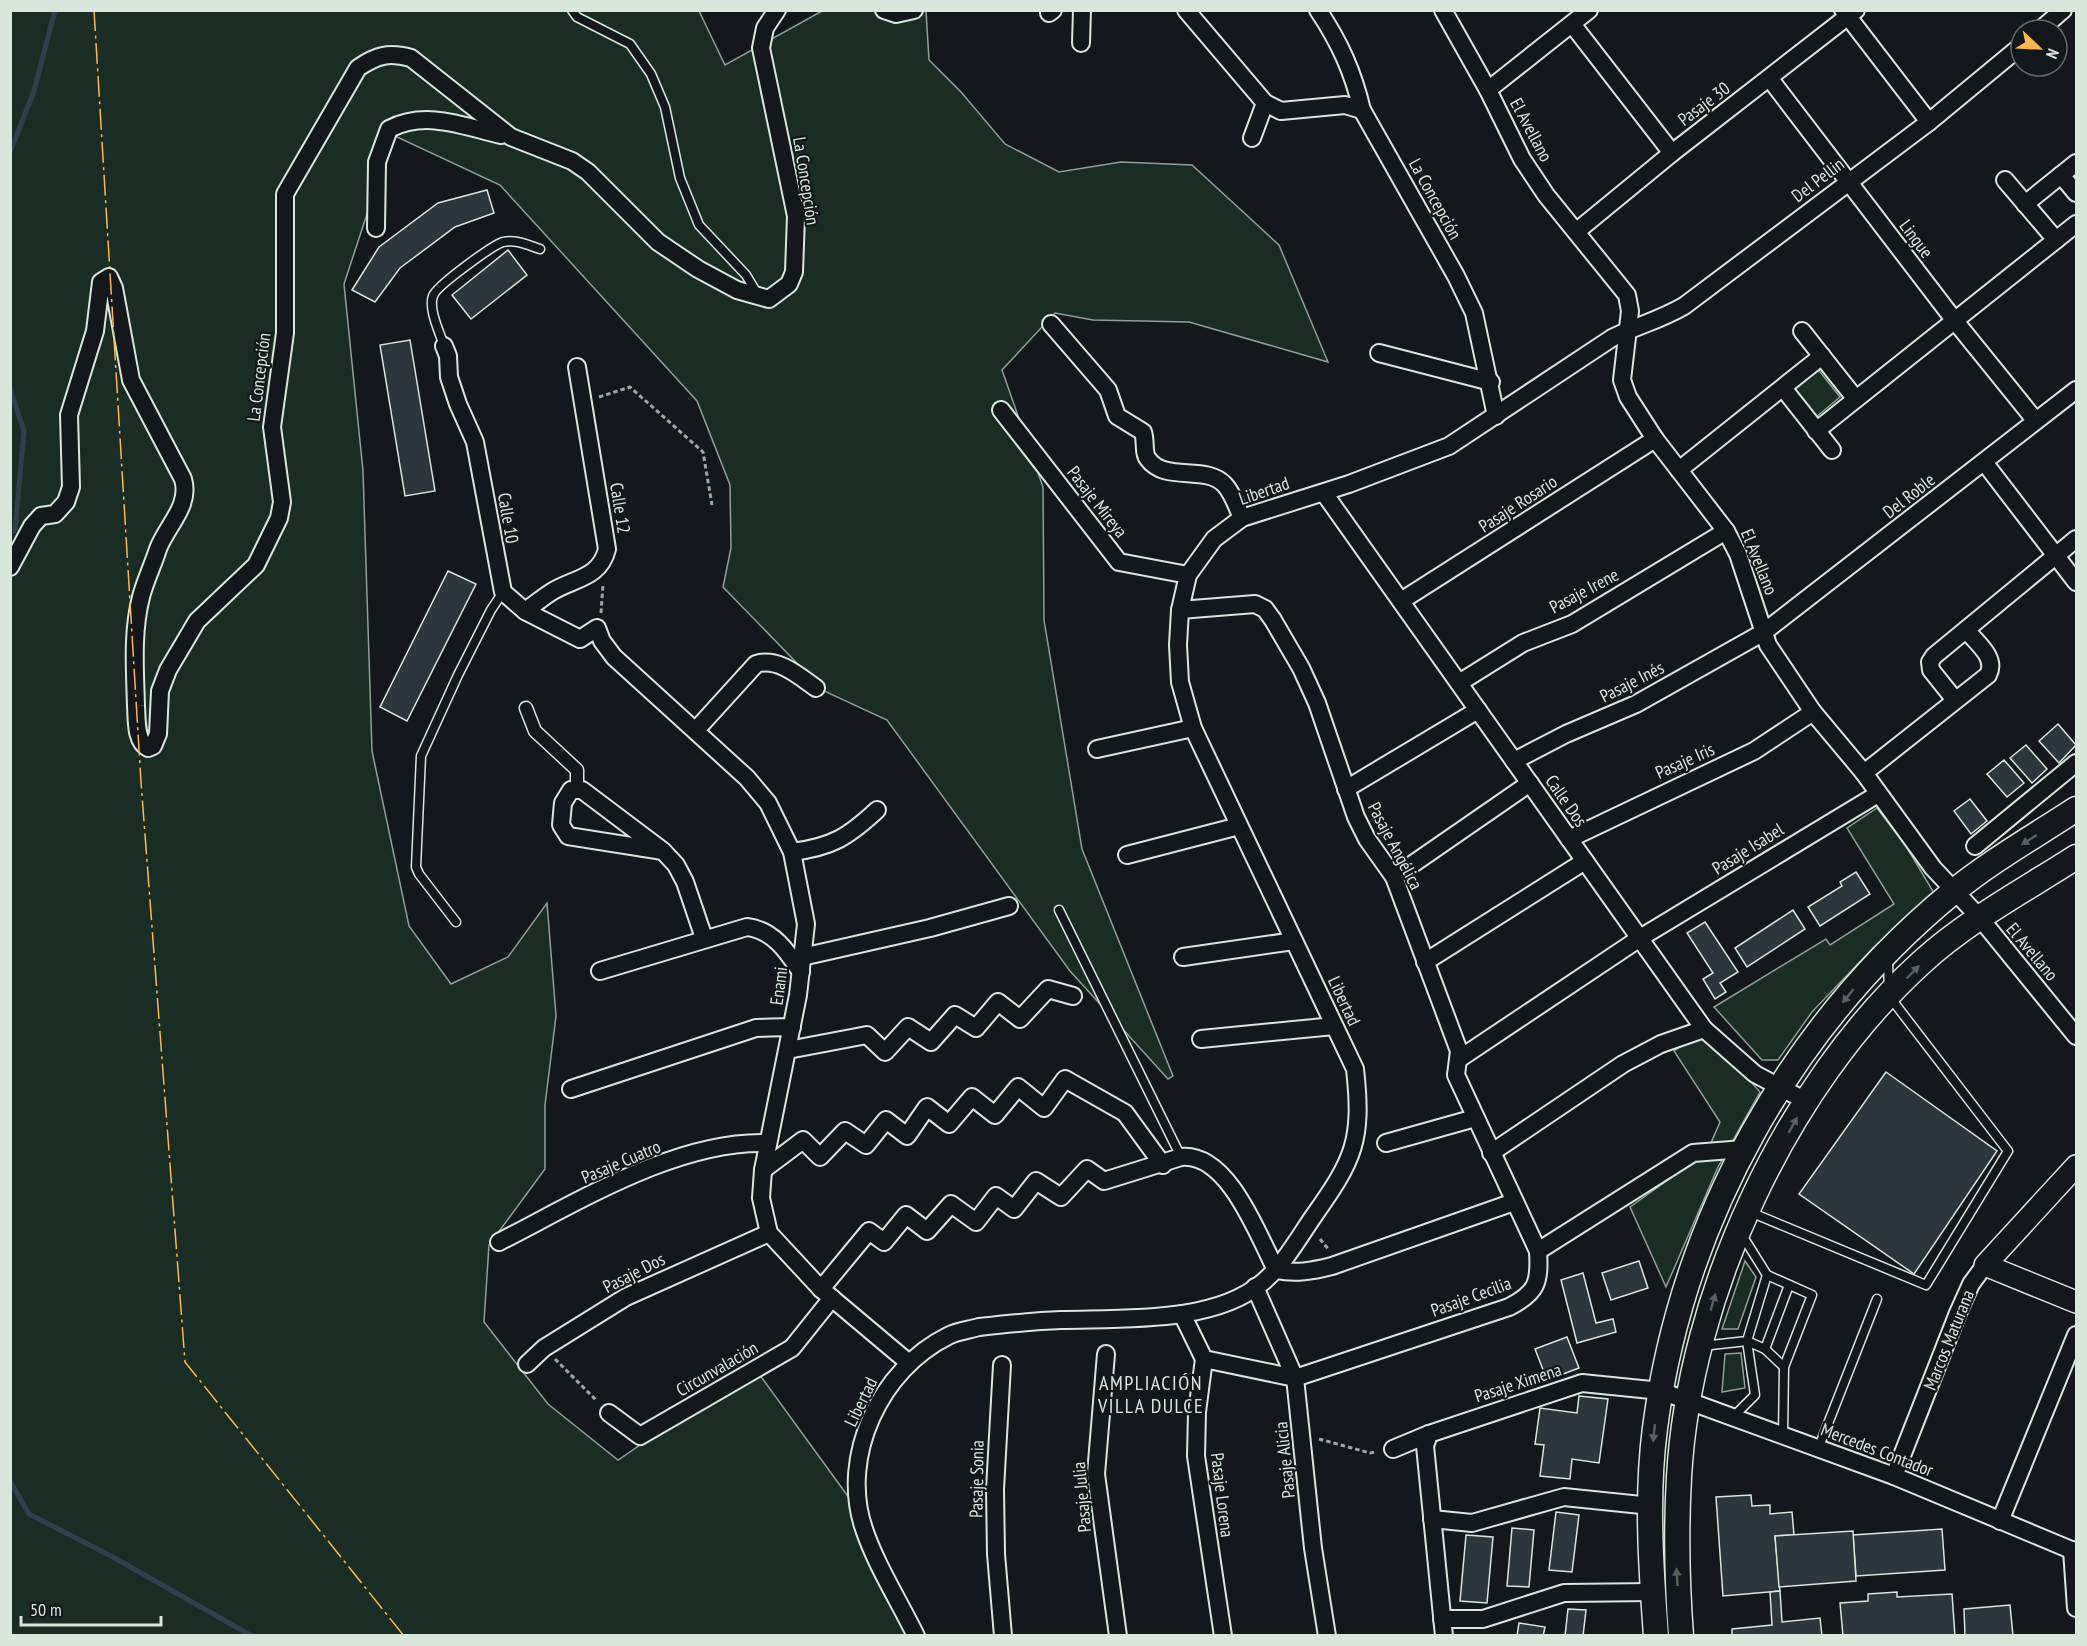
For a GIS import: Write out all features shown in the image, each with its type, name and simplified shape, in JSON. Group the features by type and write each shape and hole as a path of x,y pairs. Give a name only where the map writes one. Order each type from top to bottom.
{"main road":[{"path":"1656,1635 1651,1506 1654,1430 1661,1391 1683,1294 1699,1245 1744,1149 1779,1087 1820,1030 1888,951 1953,892 1981,870 2076,809"},
{"path":"1681,1635 1676,1569 1679,1476 1688,1401 1716,1291 1742,1220 1806,1101 1825,1074 1889,996 1923,961 1980,918 2076,857"}],"street":[{"name":"La Concepción","path":"10,567 32,526 41,516 55,514 66,502 71,487 69,415 95,331 101,282 108,277 114,288 131,380 183,479 187,492 184,503 163,537 141,597 134,657 137,727 142,743 148,748 153,746 158,734 160,691 168,670 197,621 256,566 279,518 282,502 272,427 285,333 285,194 358,68 375,57 394,54 411,58 511,137 572,160 588,172 658,242 698,269 737,290 760,298 769,299 778,294 789,284 794,272 796,216 761,48 765,28 777,10"},
{"path":"884,10 896,14 914,10"},
{"path":"1081,43 1082,10"},
{"path":"1186,10 1265,103 1281,111 1345,105 1362,110"},
{"name":"La Concepción","path":"1318,10 1341,44 1356,82 1362,110 1456,276 1474,313 1491,382 1496,416"},
{"name":"El Avellano","path":"1443,10 1488,90 1522,159 1546,195 1627,295 1630,311 1629,330 1622,380 1628,397 1655,439 1726,531 1738,554 1768,645 1813,712 1864,773 1878,795 1953,892 1980,918 2076,1036"},
{"path":"1488,90 1589,10"},
{"path":"1849,13 1929,122"},
{"name":"Pasaje 30","path":"1577,231 1672,153 1770,79 1849,13"},
{"path":"1572,24 1672,153"},
{"name":"Del Pellin","path":"1629,330 1660,320 1684,306 1929,122 2009,56"},
{"name":"Lingue","path":"1770,79 1954,321 2035,420"},
{"path":"1252,138 1265,103"},
{"path":"376,228 377,162 389,129 403,122 432,118 511,137"},
{"path":"2025,204 2076,163"},
{"path":"2061,175 2076,193"},
{"path":"2005,180 2056,240"},
{"path":"1816,430 2076,224"},
{"path":"1051,324 1108,390 1117,416 1143,432 1146,456 1149,461 1163,469 1216,478 1232,495 1242,518"},
{"name":"Libertad","path":"916,1635 864,1529 858,1500 858,1463 867,1426 884,1392 909,1362 949,1335 979,1327 1182,1314 1226,1302 1255,1287 1275,1270 1342,1176 1349,1160 1359,1108 1355,1069 1192,728 1180,682 1178,645 1180,610 1188,575 1214,539 1242,518 1324,492 1449,446 1629,330"},
{"path":"1802,331 1855,398"},
{"name":"Calle 10","path":"444,346 458,404 475,442 503,592"},
{"path":"1379,353 1491,382"},
{"path":"1679,470 1822,356"},
{"name":"Calle 12","path":"577,367 607,549 602,564"},
{"path":"1783,388 1832,450"},
{"name":"Del Roble","path":"1764,632 2076,390"},
{"name":"Pasaje Mireya","path":"1001,410 1119,561 1188,575"},
{"name":"Pasaje Rosario","path":"1401,601 1655,439"},
{"path":"1984,462 2076,582"},
{"name":"Calle Dos","path":"1324,492 1704,1029 1755,1074 1806,1101"},
{"name":"Pasaje Irene","path":"1459,683 1523,643 1572,624 1726,531"},
{"path":"1955,700 1931,670 1930,662 1934,656 2076,539"},
{"path":"525,611 553,591 596,572 602,564"},
{"path":"503,592 525,611 580,639 597,628"},
{"name":"Pasaje Angélica","path":"1180,610 1255,604 1265,609 1301,668 1317,703 1346,789 1367,839 1394,877 1459,1051 1456,1075 1538,1251"},
{"name":"Enami","path":"597,628 602,641 615,657 747,778 768,803 792,852 806,924 788,1050 763,1170 761,1198 769,1233"},
{"path":"1864,773 1988,675 1992,668 1990,659 1967,631"},
{"name":"Pasaje Inés","path":"1514,761 1566,734 1636,704 1764,632"},
{"path":"696,730 756,664 765,661 774,663 816,688"},
{"path":"526,708 535,731 577,770 577,789"},
{"path":"1346,789 1478,710"},
{"name":"Pasaje Iris","path":"1569,839 1754,751 1813,712"},
{"path":"1097,749 1192,728"},
{"path":"1975,846 2076,763"},
{"path":"1394,877 1530,783"},
{"path":"663,851 568,837 561,825 563,803 571,790 577,789 593,796 663,851 676,865 685,882 704,938"},
{"name":"Pasaje Isabel","path":"1459,1059 1640,938 1878,795"},
{"path":"792,852 820,849 850,835 877,810"},
{"path":"1127,855 1239,826"},
{"path":"1425,962 1585,861"},
{"path":"600,971 747,927 758,928 777,941 801,964 1009,906"},
{"path":"1183,957 1294,941"},
{"path":"788,1050 867,1035 885,1052 908,1027 931,1042 955,1016 976,1028 998,1002 1020,1019 1048,989 1073,996"},
{"path":"1201,1039 1334,1026"},
{"path":"572,1089 756,1028 792,1027"},
{"path":"1491,1153 1623,1064 1662,1044 1704,1029"},
{"path":"763,1170 802,1140 820,1157 844,1131 866,1145 886,1120 907,1136 927,1107 949,1124 972,1097 995,1114 1018,1087 1044,1108 1065,1079 1125,1113 1163,1165"},
{"path":"1386,1143 1475,1118"},
{"name":"Pasaje Cuatro","path":"499,1242 631,1176 685,1156 738,1142 767,1143"},
{"path":"1538,1251 1693,1153 1744,1149"},
{"path":"827,1293 869,1231 884,1242 906,1215 927,1231 951,1204 976,1222 996,1196 1014,1209 1036,1181 1061,1197 1086,1169 1104,1181 1163,1165 1181,1157 1191,1156 1202,1159 1220,1173 1248,1215 1275,1270 1309,1272 1514,1202"},
{"name":"Marcos Maturana","path":"1894,1476 1971,1284 1985,1265 2076,1166"},
{"path":"769,1233 827,1293 909,1362"},
{"name":"Pasaje Dos","path":"527,1364 544,1348 626,1297 769,1233"},
{"name":"Pasaje Cecilia","path":"1295,1378 1509,1307 1526,1298 1536,1283 1540,1273 1538,1251"},
{"path":"1985,1265 2076,1302"},
{"name":"Pasaje Alicia","path":"1255,1287 1295,1378 1313,1548 1327,1635"},
{"name":"Circunvalación","path":"609,1413 640,1437 792,1348 827,1293"},
{"path":"1182,1314 1204,1359 1295,1378"},
{"path":"2000,1521 2076,1335"},
{"name":"Pasaje Julia","path":"1106,1354 1096,1474 1118,1635"},
{"name":"Pasaje Lorena","path":"1204,1359 1197,1412 1196,1456 1223,1635"},
{"name":"Pasaje Sonia","path":"1002,1365 994,1489 996,1554 1003,1635"},
{"name":"Pasaje Ximena","path":"1393,1449 1429,1434 1582,1383 1661,1391"},
{"name":"Mercedes Contador","path":"1661,1391 1894,1476 2074,1551"},
{"path":"1429,1434 1425,1446 1443,1627 1483,1619 1564,1593 1654,1592"},
{"path":"1432,1519 1472,1524 1564,1497 1651,1506"},
{"path":"2074,1551 2076,1608"}],"lane":[{"path":"572,10 578,17 630,44 651,74 665,106 680,178 699,225 746,274 760,298"},
{"path":"444,346 432,306 433,296 442,284 502,242 516,242 540,249"},
{"path":"456,922 418,874 416,867 421,756 463,665 503,592"},
{"path":"1059,910 1181,1157"},
{"path":"1742,1220 1926,1285 2008,1151 1889,996 1888,951"},
{"path":"1742,1220 1767,1275 1812,1295 1784,1367 1783,1436"},
{"path":"1733,1417 1755,1395 1747,1341 1767,1275"},
{"path":"1765,1349 1789,1285"},
{"path":"1818,1449 1877,1299"},
{"path":"1701,1346 1747,1341 1765,1349 1784,1367"}],"path":[{"path":"583,403 630,387 703,452 712,505"},
{"path":"597,628 604,606 602,564"},
{"path":"1308,1224 1339,1263"},
{"path":"544,1348 609,1413"},
{"path":"1302,1435 1370,1453 1393,1449"}],"green space":[{"path":"11,11 699,11 725,65 822,11 926,11 929,60 961,92 1005,144 1059,172 1121,162 1192,165 1279,245 1328,362 1189,322 1093,320 1055,313 1002,370 1043,487 1044,620 1082,849 1173,1076 1168,1079 1070,971 887,720 824,691 723,587 731,548 730,485 697,401 500,185 393,135 344,284 363,471 372,751 409,926 451,984 508,957 547,903 556,1016 545,1105 545,1169 489,1245 484,1322 548,1404 618,1460 754,1367 855,1506 915,1635 11,1636"},
{"path":"1817,368 1840,397 1815,418 1791,389"},
{"path":"1877,808 1906,846 1934,893 1874,947 1812,1012 1778,1060 1762,1060 1714,1007 1826,939 1830,945 1894,904 1847,828"},
{"path":"1704,1030 1760,1092 1718,1167 1666,1287 1630,1207 1707,1152 1720,1122 1674,1051"},
{"path":"1745,1261 1756,1277 1738,1329 1722,1329"},
{"path":"1741,1353 1745,1388 1722,1392 1725,1354"}],"building":[{"path":"487,190 494,213 455,227 400,268 375,302 352,290 379,247 438,203"},
{"path":"508,250 527,275 471,319 452,295"},
{"path":"410,340 435,491 405,496 380,345"},
{"path":"448,571 476,584 407,721 380,707"},
{"path":"2058,724 2076,745 2059,763 2039,741"},
{"path":"2026,745 2047,769 2032,783 2010,758"},
{"path":"2004,760 2024,783 2007,797 1987,774"},
{"path":"1970,799 1987,821 1971,834 1954,811"},
{"path":"1856,872 1870,894 1820,926 1808,907 1842,886 1840,882"},
{"path":"1793,910 1805,929 1747,967 1735,948"},
{"path":"1705,922 1738,972 1720,983 1726,992 1715,999 1703,979 1713,973 1687,933"},
{"path":"1886,1072 1997,1151 1914,1274 1799,1194"},
{"path":"1639,1261 1648,1288 1611,1300 1602,1273"},
{"path":"1583,1273 1596,1323 1613,1319 1616,1332 1577,1343 1561,1280"},
{"path":"1567,1337 1579,1368 1547,1380 1535,1349"},
{"path":"1579,1396 1608,1399 1599,1463 1572,1459 1570,1479 1540,1476 1544,1445 1535,1444 1540,1408 1577,1413"},
{"path":"1751,1495 1752,1506 1770,1505 1770,1514 1792,1512 1794,1535 1775,1536 1780,1591 1723,1596 1716,1497"},
{"path":"1556,1512 1579,1515 1572,1572 1549,1570"},
{"path":"1512,1528 1534,1530 1529,1587 1507,1586"},
{"path":"1942,1529 1945,1570 1856,1576 1853,1535"},
{"path":"1853,1531 1856,1581 1779,1587 1775,1536"},
{"path":"1466,1535 1493,1537 1487,1603 1460,1601"},
{"path":"1780,1591 1782,1622 1820,1618 1822,1636 1732,1636 1732,1629 1772,1625 1770,1592"},
{"path":"1897,1592 1897,1597 1952,1594 1955,1636 1843,1636 1840,1603 1868,1601 1868,1594"},
{"path":"2010,1605 2013,1636 1965,1636 1964,1609"},
{"path":"1568,1609 1586,1610 1583,1636 1565,1636"},
{"path":"1519,1623 1545,1627 1543,1636 1517,1636"}],"waterway":[{"path":"10,152 34,91 55,10"},
{"path":"10,389 24,431 15,531"},
{"path":"10,1481 29,1514 111,1556 252,1636"}],"power":[{"path":"94,10 141,782 185,1362 404,1636"}],"district":[{"name":"AMPLIACIÓN VILLA DULCE","path":"1151,1394"}]}
